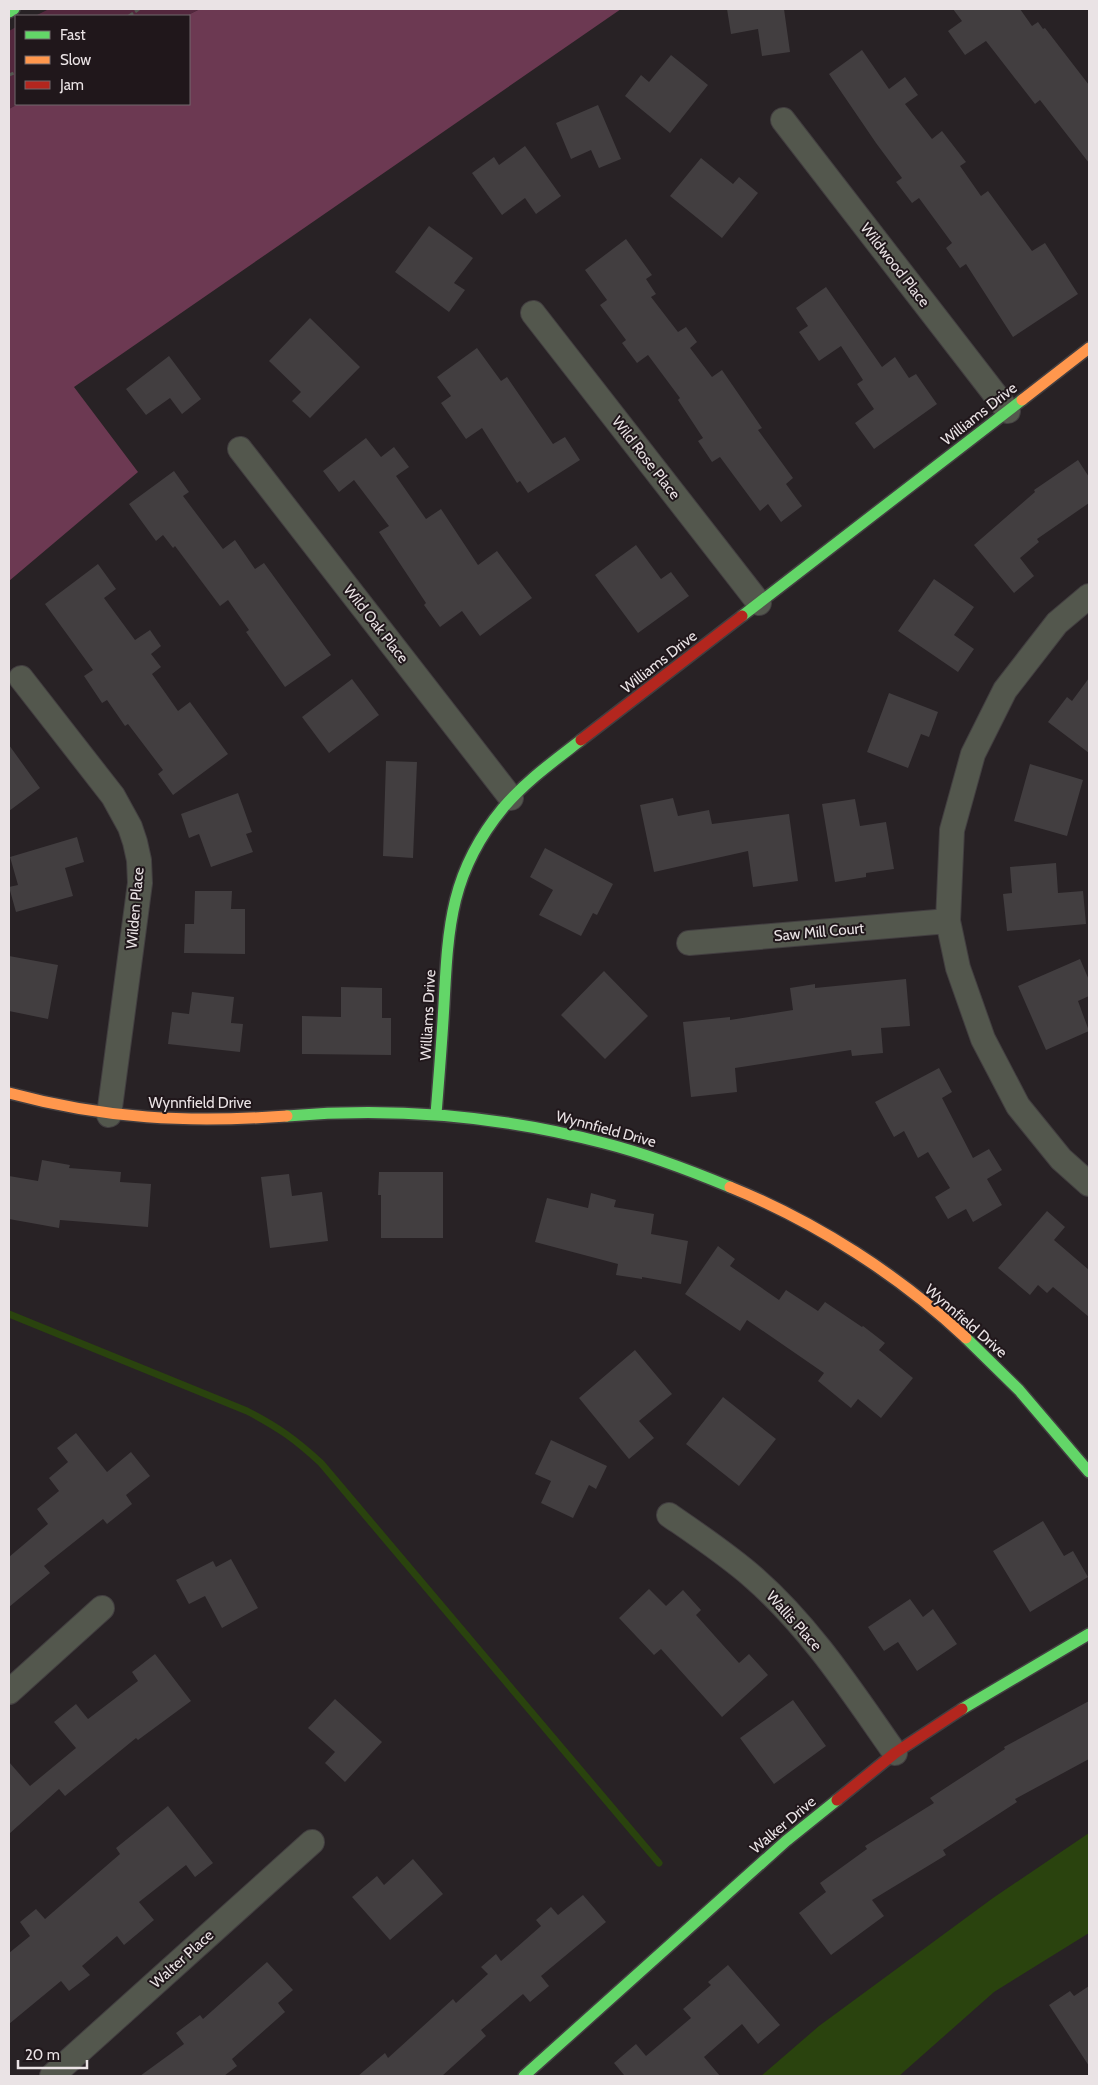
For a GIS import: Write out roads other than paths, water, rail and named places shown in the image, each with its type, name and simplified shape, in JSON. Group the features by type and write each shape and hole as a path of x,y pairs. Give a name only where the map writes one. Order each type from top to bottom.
{"street":[{"path":"9,12 14,9"},
{"name":"Wildwood Place","path":"783,120 1008,411"},
{"name":"Wild Rose Place","path":"534,313 759,603"},
{"name":"Williams Drive","path":"436,1114 448,946 453,906 461,878 474,851 491,823 511,798 534,777 1089,348"},
{"name":"Wild Oak Place","path":"240,450 511,798"},
{"path":"1089,596 1057,623 1005,690 972,754 952,830 948,921 958,968 983,1039 1018,1106 1061,1159 1089,1184"},
{"name":"Wilden Place","path":"21,678 113,796 130,827 139,860 140,883 109,1115"},
{"name":"Saw Mill Court","path":"689,943 948,921"},
{"name":"Wynnfield Drive","path":"9,1093 109,1115 170,1120 214,1120 372,1111 436,1114 508,1122 616,1145 718,1181 798,1220 901,1285 959,1332 1022,1395 1089,1472"},
{"name":"Wallis Place","path":"669,1515 731,1559 778,1601 824,1654 895,1753"},
{"path":"9,1692 102,1608"},
{"name":"Walker Drive","path":"524,2076 786,1841 895,1753 963,1708 1089,1634"},
{"name":"Walter Place","path":"52,2076 312,1842"}],"waterway":[{"path":"9,1314 247,1411 277,1428 303,1447 321,1463 659,1863"}]}
